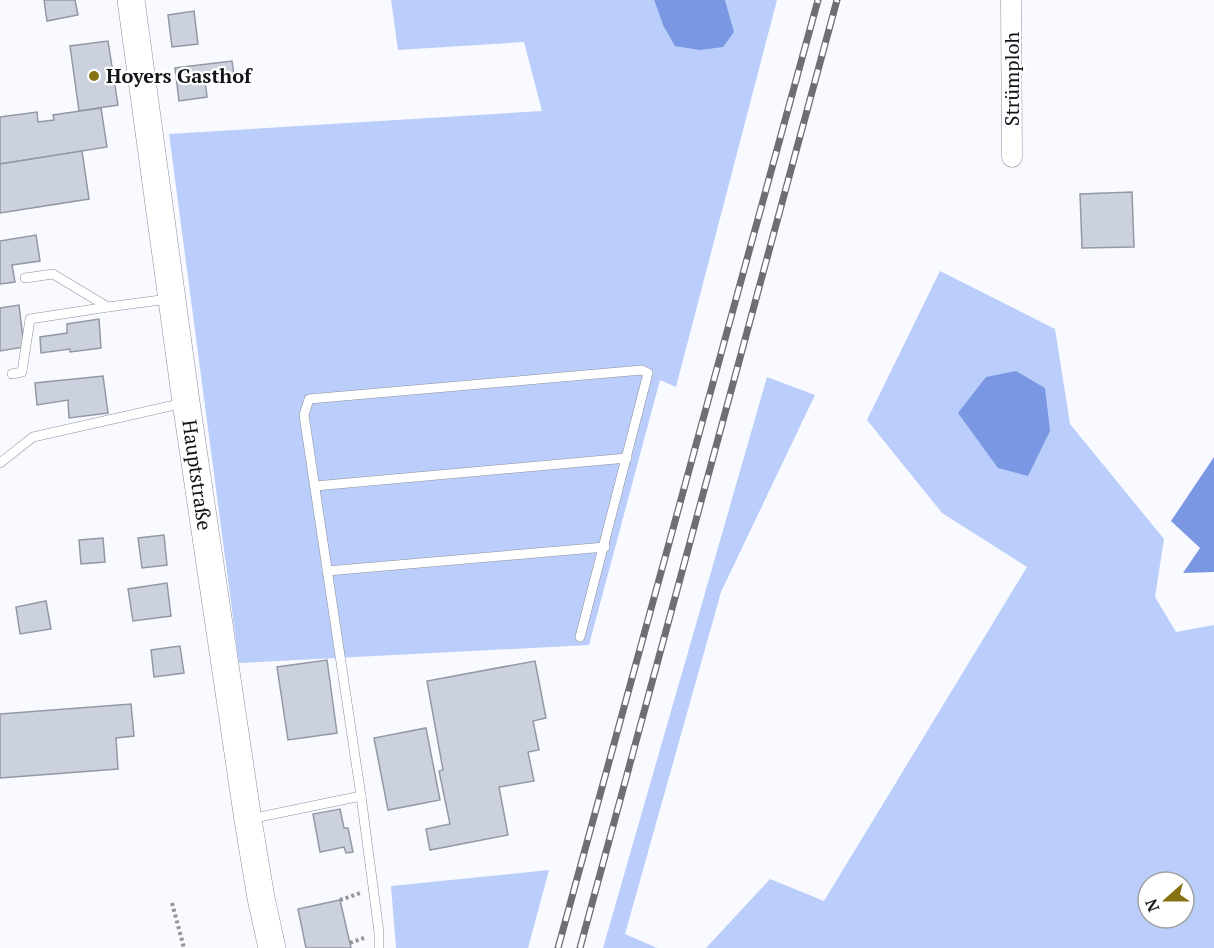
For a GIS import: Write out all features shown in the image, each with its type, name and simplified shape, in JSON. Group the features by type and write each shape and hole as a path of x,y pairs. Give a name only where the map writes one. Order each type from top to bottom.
{"main road":[{"name":"Hauptstraße","path":"131,0 186,402 248,820 272,948"}],"street":[{"name":"Strümploh","path":"1011,0 1012,157"}],"lane":[{"path":"25,278 52,274 108,307"},
{"path":"12,374 22,372 30,319 173,298"},
{"path":"379,948 379,932 361,796 304,415 309,399 642,370 648,373 580,637"},
{"path":"0,463 33,437 186,402"},
{"path":"315,486 627,458"},
{"path":"327,571 605,547"},
{"path":"248,820 361,796"}],"path":[{"path":"172,903 184,948"}],"shaded area":[{"path":"391,0 654,0 663,25 734,33 725,0 777,0 676,387 660,380 589,645 239,663 169,134 542,111 524,42 398,50"},
{"path":"940,271 1055,329 1070,424 1164,539 1155,597 1176,632 1214,625 1214,948 706,948 770,879 824,901 1027,567 942,513 867,420"},
{"path":"767,377 815,395 721,592 625,934 657,948 603,948"},
{"path":"549,870 528,948 396,948 391,886"}],"water":[{"path":"654,0 725,0 734,32 723,47 700,50 675,46 663,25"},
{"path":"1016,371 1045,388 1050,431 1028,476 998,468 958,413 986,377"},
{"path":"1214,457 1214,572 1183,573 1200,548 1171,521"}],"building":[{"path":"44,0 75,0 78,15 47,21"},
{"path":"194,11 198,44 172,47 168,15"},
{"path":"108,41 118,105 79,111 70,46"},
{"path":"232,61 234,75 205,79 207,97 179,101 175,68"},
{"path":"101,108 107,147 0,164 0,117 37,112 38,122 54,120 53,115"},
{"path":"82,151 89,199 0,213 0,164"},
{"path":"1132,192 1134,247 1082,248 1080,194"},
{"path":"36,235 40,261 12,265 15,282 0,284 0,241"},
{"path":"19,305 24,347 0,351 0,308"},
{"path":"99,319 101,348 41,353 40,337 67,333 67,324"},
{"path":"103,376 108,413 69,418 68,400 37,405 35,383"},
{"path":"164,535 167,565 142,568 138,538"},
{"path":"103,538 105,562 81,564 79,540"},
{"path":"167,583 171,616 133,621 128,589"},
{"path":"46,601 51,629 20,634 16,607"},
{"path":"180,646 184,673 154,677 151,650"},
{"path":"327,660 337,733 288,740 277,667"},
{"path":"535,661 546,718 533,721 539,750 528,752 534,781 499,787 508,835 430,850 426,829 450,824 439,771 443,770 427,681"},
{"path":"131,704 134,736 116,738 118,769 0,778 0,714"},
{"path":"426,728 440,800 388,810 374,738"},
{"path":"340,809 344,828 348,828 353,852 346,853 344,847 320,852 313,814"},
{"path":"340,900 351,948 306,948 298,909"}],"railway":[{"path":"558,948 818,0"},
{"path":"580,948 837,0"}],"place":[{"name":"Hoyers Gasthof","path":"94,76"}]}
